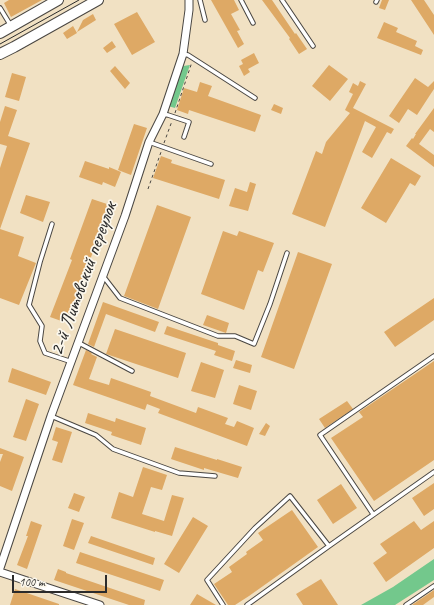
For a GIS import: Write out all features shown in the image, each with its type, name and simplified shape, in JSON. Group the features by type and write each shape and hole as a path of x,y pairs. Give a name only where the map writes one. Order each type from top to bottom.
{"main road":[{"path":"0,33 58,0"},
{"path":"0,54 98,0"}],"street":[{"name":"2-й Литовский переулок","path":"0,568 52,416 125,216 149,142 163,114 183,54 189,0"},
{"path":"0,572 100,605"}],"lane":[{"path":"200,0 205,20"},
{"path":"241,0 253,23"},
{"path":"282,0 313,46"},
{"path":"0,8 11,27"},
{"path":"183,54 188,55 255,98"},
{"path":"163,114 189,122 184,137"},
{"path":"149,142 211,164"},
{"path":"52,224 29,305 42,326 40,341 45,353 72,362"},
{"path":"103,276 120,298 218,336 235,336 254,344 270,304 287,252"},
{"path":"78,343 132,371"},
{"path":"373,514 320,435 434,356"},
{"path":"52,416 96,436 113,449 179,473 216,476"},
{"path":"247,605 434,472"},
{"path":"223,605 207,580 255,528 290,496 329,546"},
{"path":"406,605 434,586"}],"green space":[{"path":"190,65 175,108 168,106 183,66"},
{"path":"434,559 434,580 395,605 361,605 393,587"}],"building":[{"path":"9,0 42,0 11,17 4,3"},
{"path":"211,0 234,0 239,10 231,14 240,30 237,31 244,44 238,48"},
{"path":"262,0 272,0 307,49 299,54 289,39 290,38"},
{"path":"382,0 389,0 385,10 379,8"},
{"path":"411,0 424,0 434,15 434,35"},
{"path":"137,12 155,42 132,55 114,24"},
{"path":"93,14 96,20 77,32 83,20"},
{"path":"384,22 398,28 396,32 417,41 415,46 423,50 421,55 377,38"},
{"path":"73,26 77,33 67,39 63,33"},
{"path":"112,41 116,47 107,53 103,48"},
{"path":"254,53 259,63 248,69 250,72 244,76 239,66 243,64 241,60"},
{"path":"329,65 348,79 330,101 312,86"},
{"path":"115,66 130,83 125,89 110,71"},
{"path":"12,73 26,77 19,101 5,97"},
{"path":"415,78 428,87 434,81 434,89 417,115 408,109 399,123 389,116"},
{"path":"360,81 366,84 353,108 394,129 391,134 387,132 372,158 362,152 376,127 365,121 325,227 292,214 316,151 322,154 326,142 350,113 345,110 353,94 349,92 353,83 358,86"},
{"path":"200,82 212,86 208,96 261,115 255,132 189,110 188,114 177,110 184,88 197,92"},
{"path":"274,104 283,108 281,114 271,110"},
{"path":"5,106 17,110 8,136 30,143 0,229 0,168 7,146 0,144 0,122"},
{"path":"434,108 434,132 430,129 419,144 434,155 434,167 406,146 412,138 413,139"},
{"path":"134,124 147,128 131,175 118,170"},
{"path":"161,156 172,160 171,163 225,180 219,199 153,178"},
{"path":"391,158 421,176 415,186 410,183 386,223 361,208"},
{"path":"85,161 109,169 109,167 121,172 115,187 103,182 102,185 79,177"},
{"path":"250,182 256,184 248,211 229,206 235,188 247,192"},
{"path":"26,195 50,202 43,222 20,213"},
{"path":"92,199 110,205 67,323 50,317 72,260 70,259"},
{"path":"157,205 191,217 158,309 124,296"},
{"path":"0,229 24,237 18,256 36,263 19,305 0,298"},
{"path":"223,231 237,236 239,231 274,243 263,272 258,270 244,310 201,294"},
{"path":"298,252 332,264 294,369 261,357"},
{"path":"434,298 434,320 395,347 384,332"},
{"path":"103,302 159,322 155,332 106,314 94,347 88,344"},
{"path":"207,315 229,323 226,333 203,325"},
{"path":"167,326 218,343 218,345 235,351 232,361 214,355 216,351 164,334"},
{"path":"115,329 186,353 178,378 106,354"},
{"path":"86,350 97,357 89,379 109,385 111,378 151,392 150,396 196,413 198,407 228,418 225,424 234,427 237,421 254,428 247,446 158,413 160,409 147,404 145,410 73,385"},
{"path":"236,360 252,365 250,373 233,368"},
{"path":"434,361 434,460 374,501 331,438 363,417 359,412"},
{"path":"201,362 224,370 215,398 191,391"},
{"path":"12,368 51,382 46,395 8,382"},
{"path":"239,385 257,391 251,410 233,404"},
{"path":"26,399 39,404 26,441 13,437"},
{"path":"347,401 353,409 325,428 319,419"},
{"path":"88,413 115,422 116,418 146,428 141,445 111,435 112,432 85,423"},
{"path":"266,423 270,426 265,436 259,434"},
{"path":"56,427 72,432 62,463 52,460 58,442 52,440"},
{"path":"175,447 242,467 238,478 204,468 204,470 171,459"},
{"path":"0,448 24,457 12,491 0,486 0,462 3,454 0,454"},
{"path":"143,467 167,475 162,490 151,487 142,514 164,521 172,495 184,498 172,536 111,518 119,492 133,497"},
{"path":"434,483 434,509 424,516 412,498"},
{"path":"341,484 357,508 333,524 317,500"},
{"path":"74,493 85,497 79,512 68,508"},
{"path":"292,510 318,547 249,596 235,605 228,605 214,584 232,572 229,567 263,540 258,533"},
{"path":"193,517 208,526 179,573 164,564"},
{"path":"72,519 84,523 74,550 63,546"},
{"path":"31,521 42,525 27,569 17,565 28,536 26,536"},
{"path":"414,521 421,530 434,521 434,548 386,582 373,563 387,553 380,544"},
{"path":"91,536 155,558 153,565 88,543"},
{"path":"80,552 164,580 160,591 76,563"},
{"path":"58,569 145,600 144,605 129,605 54,580"},
{"path":"321,579 338,605 303,605 296,594"},
{"path":"15,589 59,604 59,605 10,605"},
{"path":"434,590 434,597 423,605 412,605"},
{"path":"197,594 216,605 190,605"}],"tram line":[{"path":"0,44 79,0"}]}
